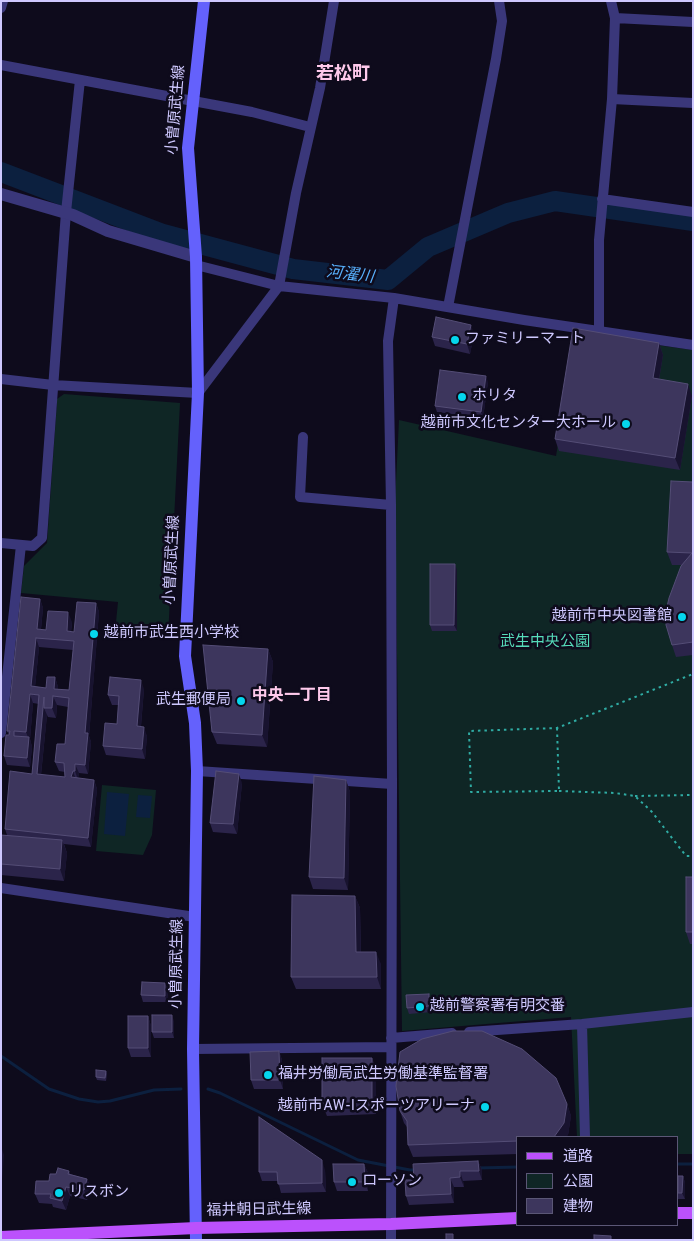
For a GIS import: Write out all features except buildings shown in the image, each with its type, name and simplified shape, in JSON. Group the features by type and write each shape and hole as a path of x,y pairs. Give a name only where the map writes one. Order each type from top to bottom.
{"main road":[{"name":"小曽原武生線","path":"196,1234 193,1049 197,771 195,722 185,656 198,394 196,259 188,148 204,1"},
{"path":"679,1213 693,1213"},
{"name":"福井朝日武生線","path":"8,1238 196,1234 516,1218"}],"street":[{"path":"1,8 3,1"},
{"path":"1,379 53,385 198,394 279,286 310,127 326,59 334,1"},
{"path":"448,308 496,59 502,21 499,1"},
{"path":"599,331 599,240 612,99 615,18 611,1"},
{"path":"615,18 693,22"},
{"path":"1,65 252,112 310,127"},
{"path":"1,543 33,546 42,538 66,212 80,80"},
{"path":"612,99 693,103"},
{"path":"1,194 66,212 108,231 279,286 394,298 693,345"},
{"path":"602,199 693,212"},
{"path":"391,1240 392,784 391,505 388,341 394,298"},
{"path":"303,436 300,497 391,505"},
{"path":"1,733 21,545"},
{"path":"197,771 392,784"},
{"path":"1,888 195,917"},
{"path":"193,1049 391,1042 693,1012"},
{"path":"582,1024 585,1136"}],"path":[{"path":"693,674 557,728 469,732 471,792 615,792 635,796 693,795"},
{"path":"557,728 560,792"},
{"path":"635,796 652,812 686,856 693,856"}],"green space":[{"name":"武生中央公園","path":"576,334 693,350 693,1154 679,1154 679,1136 577,1136 571,1017 402,1031 395,502 399,420 556,456"},
{"path":"64,394 180,403 168,637 115,632 118,602 21,593 24,566 47,543 57,399"},
{"path":"102,785 156,790 152,835 143,855 96,851"}],"water":[{"path":"107,792 129,794 125,836 104,834"},
{"path":"138,795 152,796 150,818 136,817"}],"waterway":[{"name":"河濯川","path":"1,172 163,234 293,269 388,280 428,247 508,213 555,201 693,221"},
{"path":"1,1056 49,1089 79,1099 98,1102 110,1101 154,1090 181,1089"},
{"path":"208,1089 220,1093 358,1160 417,1170"},
{"path":"679,1164 693,1164"},
{"path":"478,1168 516,1167"}],"place":[{"name":"ファミリーマート","path":"455,340"},
{"name":"ホリタ","path":"462,397"},
{"name":"越前市文化センター大ホール","path":"626,424"},
{"name":"越前市中央図書館","path":"682,617"},
{"name":"越前市武生西小学校","path":"94,634"},
{"name":"武生郵便局","path":"241,701"},
{"name":"越前警察署有明交番","path":"420,1007"},
{"name":"福井労働局武生労働基準監督署","path":"268,1075"},
{"name":"越前市AW-Iスポーツアリーナ","path":"485,1107"},
{"name":"ローソン","path":"352,1182"},
{"name":"リスボン","path":"59,1193"}],"district":[{"name":"若松町","path":"343,75"},
{"name":"中央一丁目","path":"292,697"}]}
